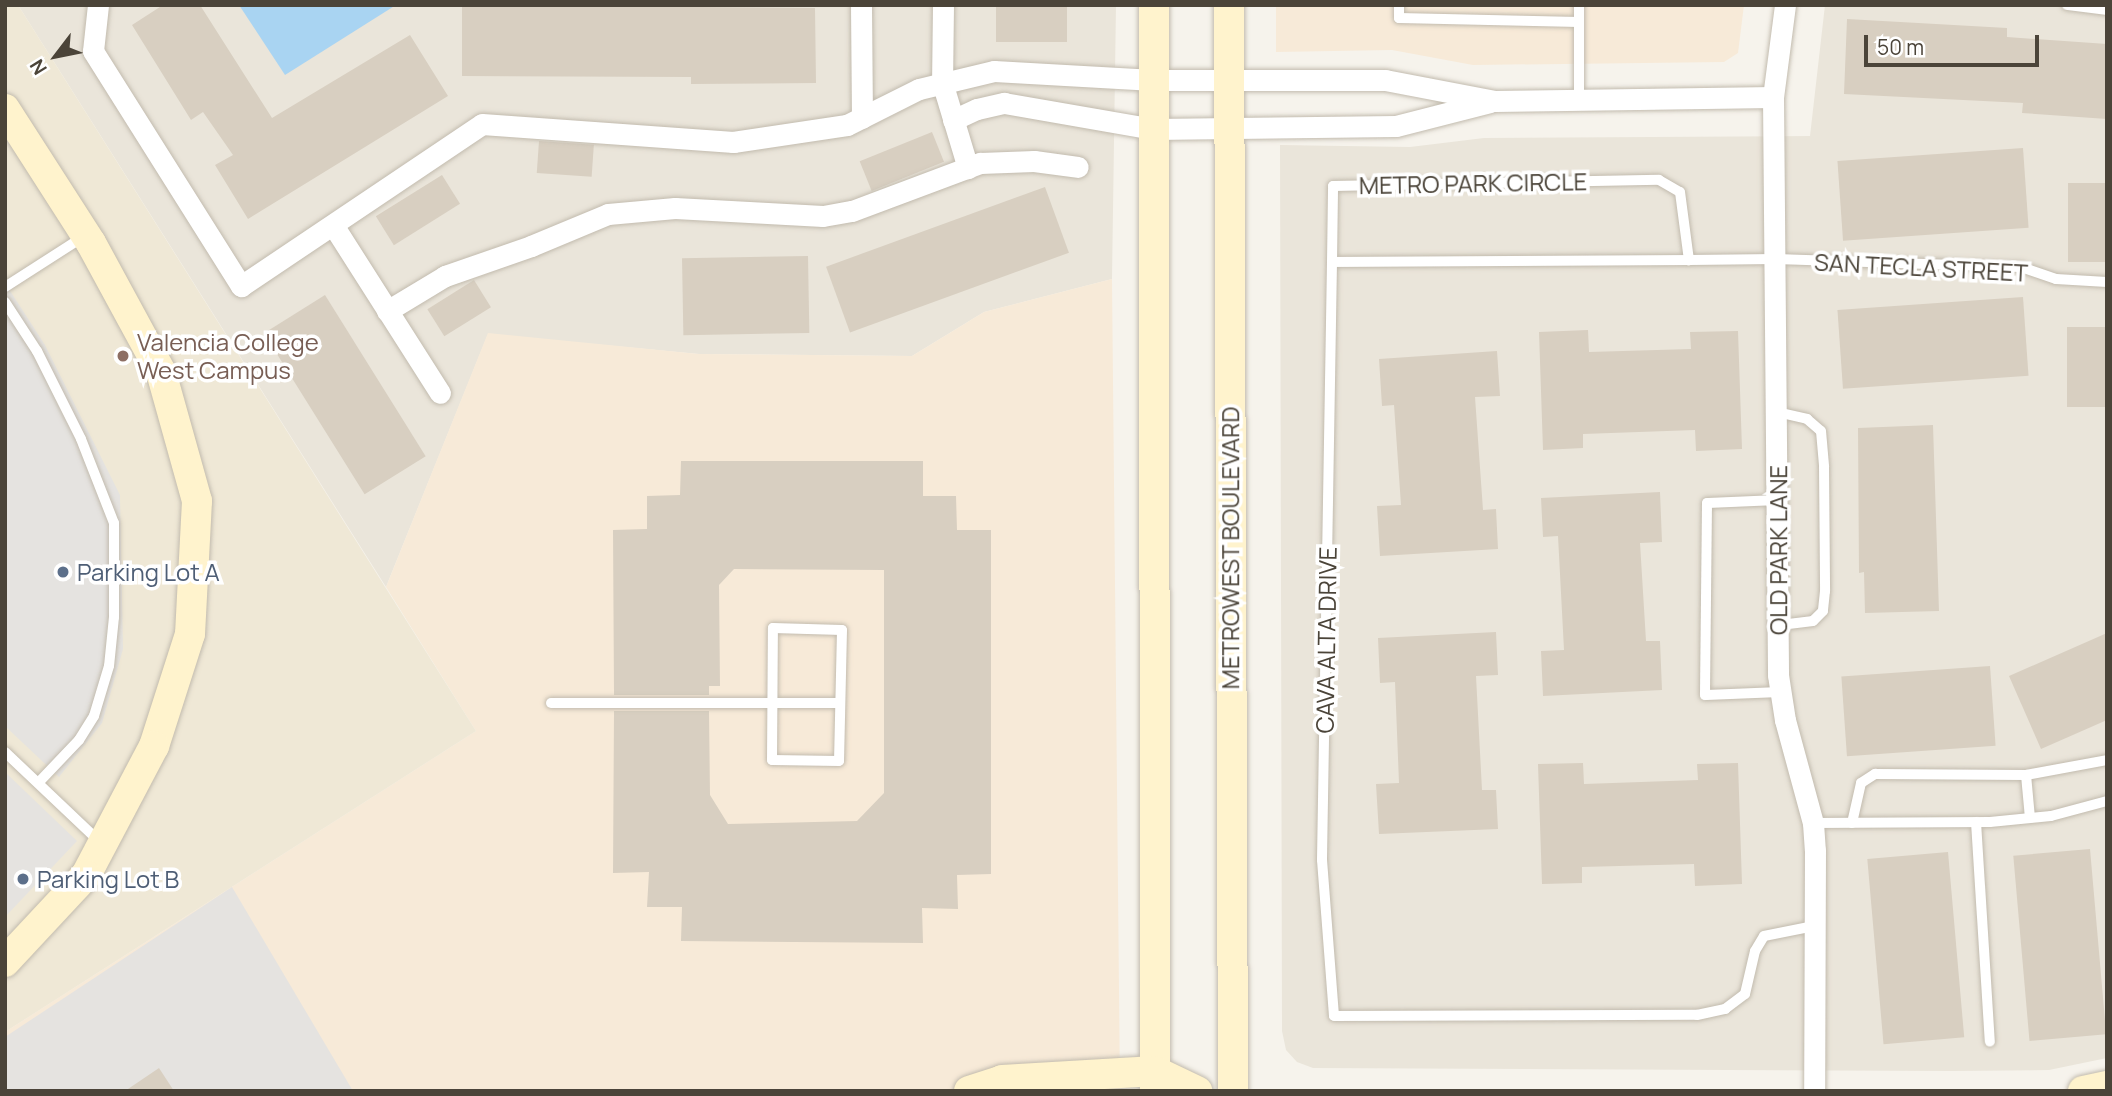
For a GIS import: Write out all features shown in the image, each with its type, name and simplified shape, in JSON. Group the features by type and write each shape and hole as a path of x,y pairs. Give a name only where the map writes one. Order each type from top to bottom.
{"street":[{"path":"97,5 93,51 241,286 482,124 733,142 847,125 942,82 994,71 1154,80 1385,80 1495,101 1773,97"},
{"path":"861,5 862,118"},
{"path":"943,5 942,82 968,168"},
{"path":"1154,5 1155,1081"},
{"name":"METROWEST BOULEVARD","path":"1229,5 1233,1091"},
{"name":"OLD PARK LANE","path":"1785,5 1773,97 1778,625 1785,720 1812,823 1814,1091"},
{"path":"953,120 977,109 1004,103 1153,128 1396,126 1495,101"},
{"path":"5,110 86,236 161,372 197,501 190,634 154,746 86,875 5,962"},
{"path":"387,311 445,276 608,214 675,208 823,215 852,211 968,168 1010,161 1077,167"},
{"path":"332,225 440,393"},
{"path":"969,1091 1002,1080 1155,1081 1197,1091"},
{"path":"2082,1091 2107,1086"}],"lane":[{"path":"1399,5 1399,18 1579,22"},
{"path":"1579,5 1579,100"},
{"path":"2067,5 2107,10"},
{"name":"METRO PARK CIRCLE","path":"1332,262 1333,186 1659,180 1679,192 1689,260"},
{"path":"5,287 86,236"},
{"path":"1332,262 1776,259"},
{"name":"SAN TECLA STREET","path":"1776,259 2021,267 2056,279 2107,282"},
{"name":"CAVA ALTA DRIVE","path":"1332,262 1322,859 1334,1016 1697,1015 1725,1009 1745,994 1755,951 1764,936 1814,926"},
{"path":"5,302 37,351 69,415 95,469 114,523 114,617 109,666 89,724 79,740 38,783"},
{"path":"1777,412 1807,419 1821,430 1825,577 1822,611 1813,621 1778,625"},
{"path":"1778,500 1707,503 1705,695 1781,692"},
{"path":"773,628 842,630 838,761 772,760 772,702 773,628"},
{"path":"551,703 840,703"},
{"path":"5,752 102,844"},
{"path":"1852,823 1861,783 1875,774 2026,775 2107,760"},
{"path":"2026,775 2030,818"},
{"path":"1812,823 1976,822 2030,818 2107,801"},
{"path":"1976,822 1990,1042"}],"shaded area":[{"name":"Valencia College West Campus","path":"5,5 18,5 476,731 5,1032"},
{"path":"18,5 1116,5 1112,279 984,312 912,356 699,354 488,334 386,587"},
{"path":"1276,5 1744,5 1738,53 1724,62 1473,65 1392,50 1276,52"},
{"path":"1825,5 2107,5 2107,1058 2049,1070 1952,1071 1313,1068 1297,1062 1286,1050 1282,1031 1280,145 1410,147 1484,138 1810,136"},
{"path":"1112,279 1120,1091 5,1091 5,1032 476,731 386,587 488,333 699,354 912,356 984,312"},
{"name":"Parking Lot A","path":"5,283 45,345 120,495 123,649 102,723 59,777 5,726"},
{"name":"Parking Lot B","path":"5,772 77,841 5,917"},
{"path":"232,887 353,1091 5,1091 5,1037"}],"water":[{"path":"239,5 396,5 285,75"}],"building":[{"path":"163,5 200,5 272,118 410,35 448,96 248,219 215,165 233,155 203,112 191,120 132,25"},
{"path":"462,5 815,8 816,83 691,84 691,77 462,76"},
{"path":"996,5 1067,5 1067,42 996,42"},
{"path":"1847,19 2007,28 2007,37 2107,44 2107,119 2022,113 2023,103 1844,94"},
{"path":"932,132 944,162 872,191 860,161"},
{"path":"539,141 594,145 592,177 537,173"},
{"path":"2023,148 2029,228 1843,241 1837,161"},
{"path":"442,175 460,204 394,245 376,216"},
{"path":"2068,183 2107,183 2107,262 2068,262"},
{"path":"1045,187 1069,253 850,332 826,267"},
{"path":"808,256 809,333 683,335 682,258"},
{"path":"474,280 491,307 444,336 427,309"},
{"path":"325,295 426,456 365,494 264,333"},
{"path":"2023,297 2029,376 1843,389 1837,310"},
{"path":"2067,327 2107,327 2107,407 2067,407"},
{"path":"1588,330 1589,352 1691,349 1690,332 1738,331 1742,449 1696,451 1695,430 1583,434 1583,448 1543,450 1539,332"},
{"path":"1497,351 1500,396 1475,397 1483,510 1496,509 1498,549 1380,556 1377,506 1401,505 1394,405 1382,406 1379,359"},
{"path":"1933,425 1939,611 1865,613 1864,572 1859,573 1858,428"},
{"path":"681,461 923,461 923,496 956,496 957,530 991,530 991,874 957,875 958,909 922,908 923,943 681,941 682,907 647,907 649,872 613,873 614,711 709,711 710,795 728,824 857,821 884,793 884,570 734,569 719,585 720,686 709,686 709,695 614,695 613,530 647,529 647,496 680,495"},
{"path":"1660,492 1662,542 1640,543 1646,641 1660,641 1662,690 1543,696 1541,651 1564,650 1558,536 1543,537 1541,498"},
{"path":"1496,632 1498,675 1476,676 1482,790 1496,790 1498,829 1379,834 1376,784 1399,783 1395,682 1380,683 1378,638"},
{"path":"2107,633 2107,720 2041,749 2009,676"},
{"path":"1990,666 1996,746 1847,756 1841,676"},
{"path":"1583,763 1584,784 1698,780 1697,764 1738,763 1742,884 1695,886 1694,864 1582,867 1582,883 1542,884 1538,764"},
{"path":"2090,849 2106,1034 2030,1041 2013,856"},
{"path":"1948,852 1964,1037 1884,1044 1867,859"},
{"path":"159,1068 174,1091 125,1091"}],"place":[{"name":"Valencia College West Campus","path":"123,356"},
{"name":"Parking Lot A","path":"63,572"},
{"name":"Parking Lot B","path":"23,879"}]}
